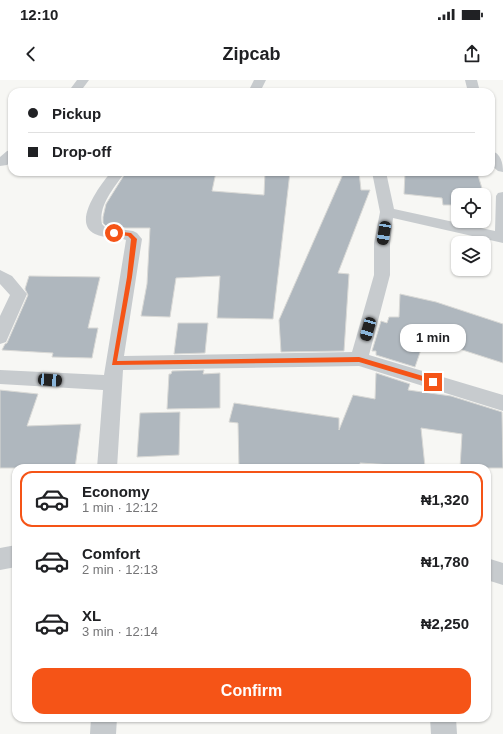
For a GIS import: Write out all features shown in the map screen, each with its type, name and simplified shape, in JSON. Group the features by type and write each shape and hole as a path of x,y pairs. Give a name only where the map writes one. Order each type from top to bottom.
{"street":[{"path":"495,162 503,168"},
{"path":"107,464 114,363 134,239 129,234 98,230 94,226 93,215 108,184 115,176"},
{"path":"359,359 382,282 382,243 387,212 380,176"},
{"path":"387,212 502,238 503,196"},
{"path":"0,276 10,283 19,294 10,308 7,323 0,337"},
{"path":"114,363 359,359 503,403"},
{"path":"0,377 112,384"},
{"path":"0,559 12,557"},
{"path":"491,570 503,574"},
{"path":"103,734 104,722"},
{"path":"443,722 444,734"}],"building":[{"path":"124,176 215,176 212,191 264,195 265,176 290,176 273,319 217,318 220,276 176,278 170,317 141,316 147,284 150,228 106,226 103,223 103,217 106,204"},
{"path":"342,176 359,176 361,190 370,190 338,273 349,274 344,351 281,352 279,320"},
{"path":"405,176 478,176 482,188 451,188 451,205 443,205 442,198 404,194"},
{"path":"29,276 100,277 88,328 98,328 92,358 52,357 53,353 2,350 7,343 28,295 25,289"},
{"path":"400,294 436,302 503,324 503,363 425,338 415,367 376,355 376,351 372,351 381,321 387,323 389,317 399,317"},
{"path":"178,323 208,323 205,353 174,354"},
{"path":"204,370 203,374 220,373 220,408 167,409 169,374 171,374 172,371"},
{"path":"376,373 410,384 408,390 451,396 502,412 503,468 491,468 491,464 460,464 462,434 421,428 425,464 239,464 238,423 229,422 234,403 339,418 339,430 353,395 375,399"},
{"path":"0,390 38,394 27,426 81,424 76,464 12,464 12,468 0,468"},
{"path":"180,412 179,455 137,457 140,413"}],"route":[{"path":"114,233 129,234 133,236 134,239 114,363 359,359 433,382"}]}
